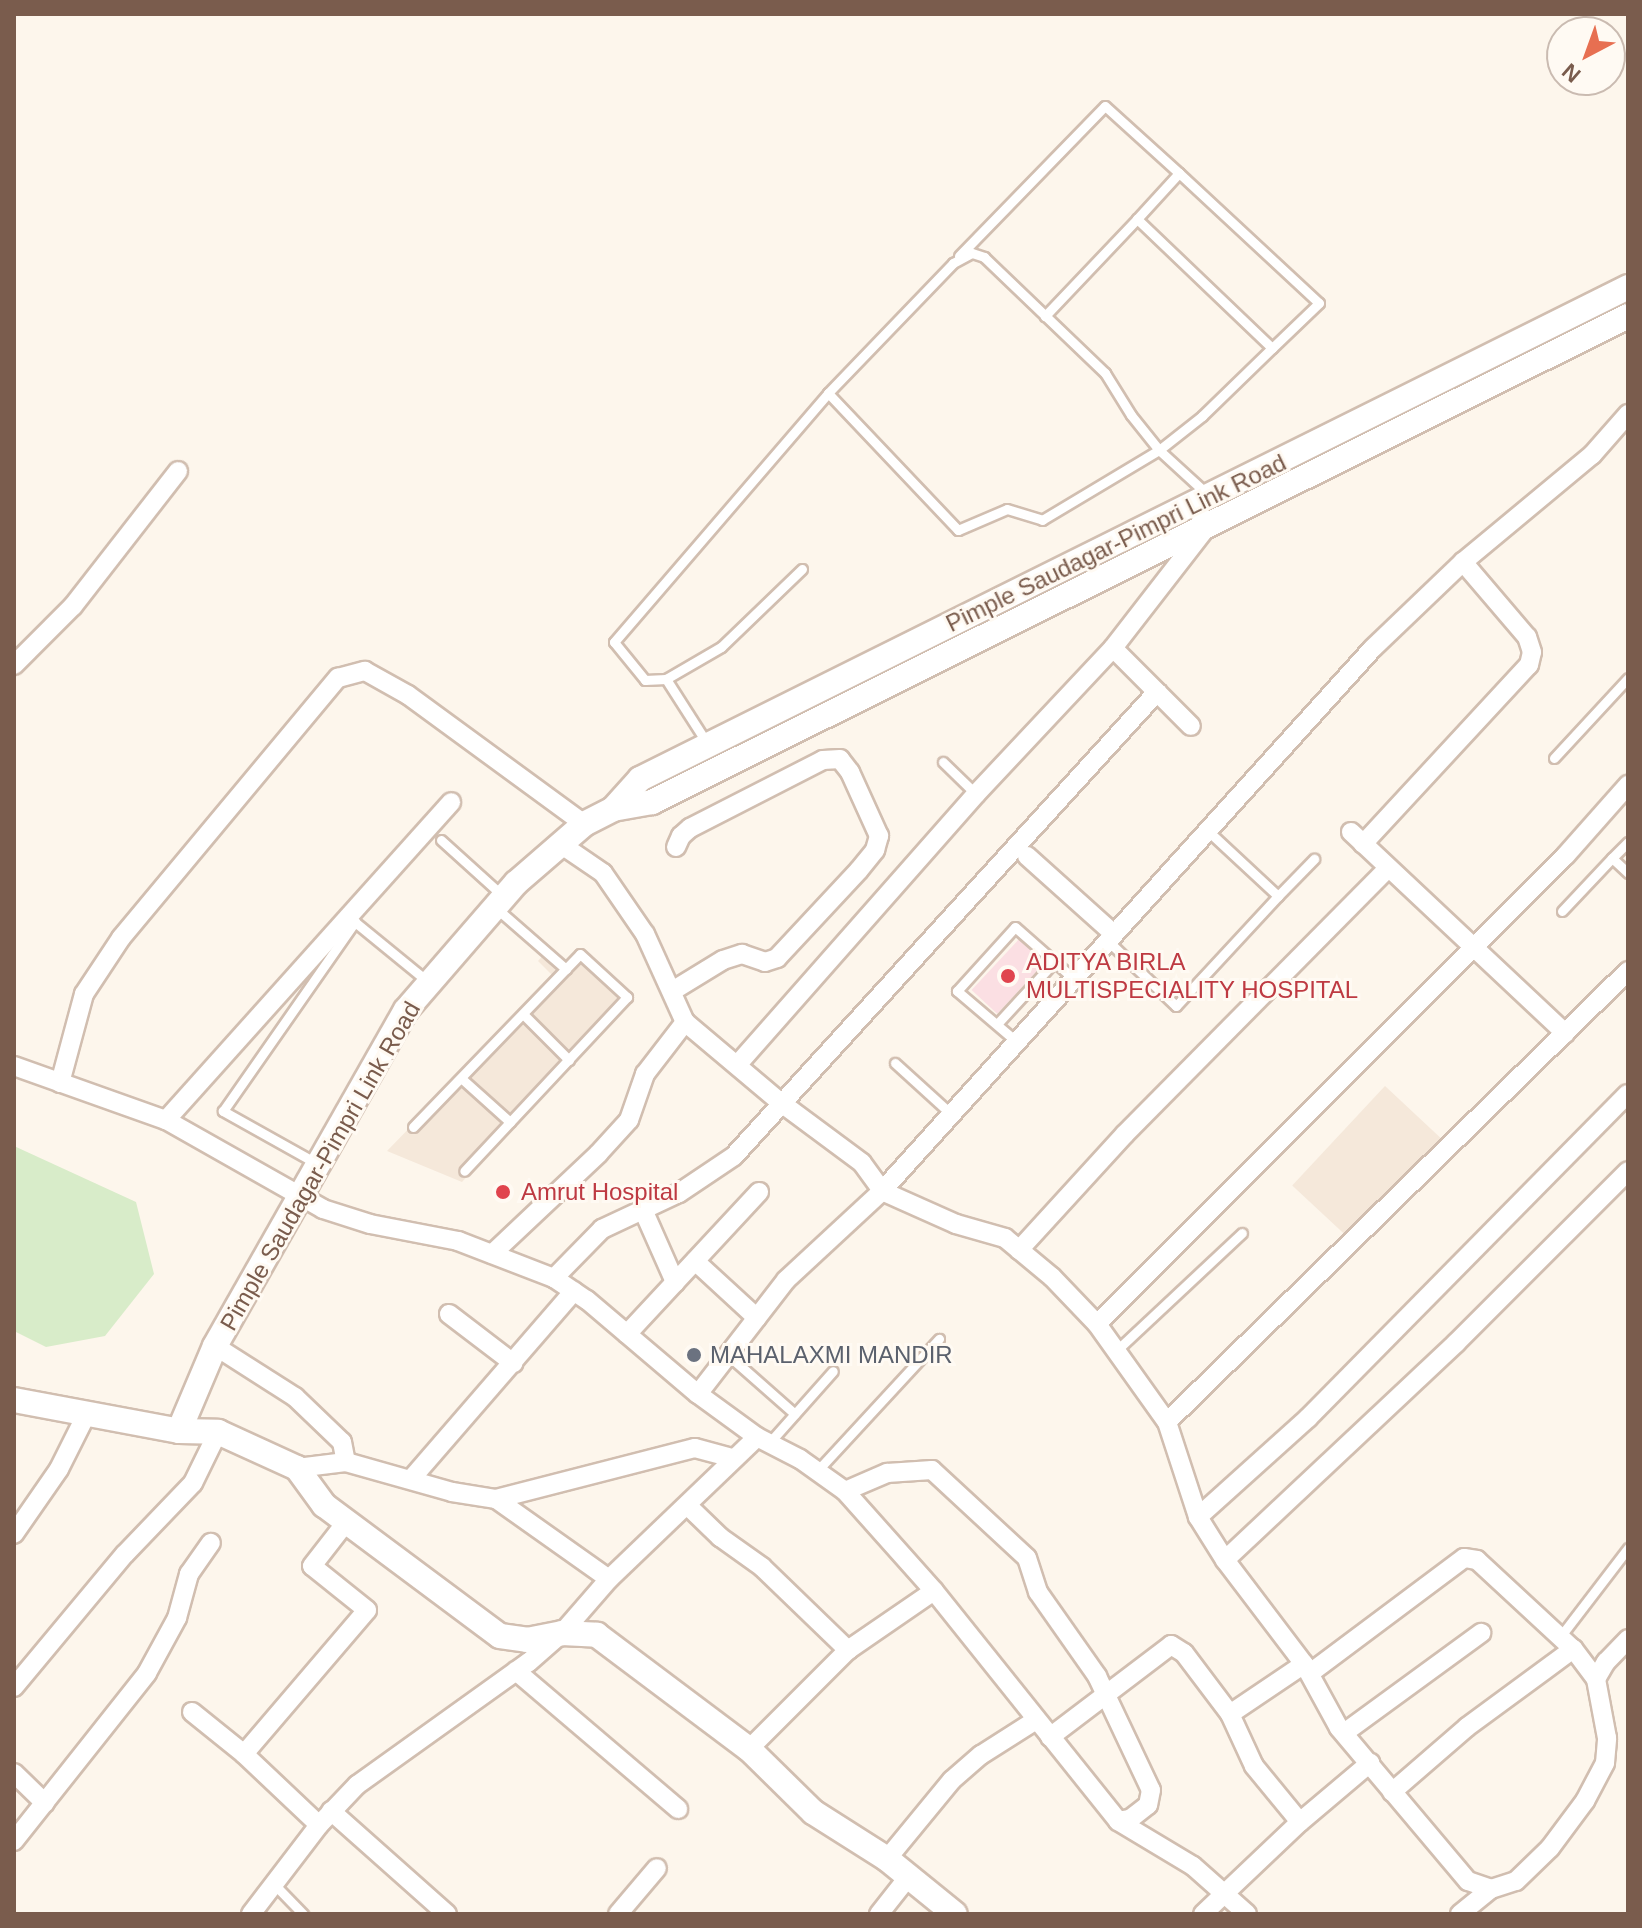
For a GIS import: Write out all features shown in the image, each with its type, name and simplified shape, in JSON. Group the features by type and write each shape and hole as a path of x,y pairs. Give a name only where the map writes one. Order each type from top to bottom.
{"street":[{"name":"Pimple Saudagar-Pimpri Link Road","path":"613,809 640,779 1628,287"},
{"name":"Pimple Saudagar-Pimpri Link Road","path":"179,1431 215,1346 391,1035 428,982 499,902 559,843 584,824 613,809 652,802 1628,316"},
{"path":"698,1394 786,1280 882,1191 1373,648 1463,562 1592,455 1628,414"},
{"path":"14,665 73,606 178,471"},
{"path":"738,1064 976,794 1113,648 1207,527 1202,500"},
{"path":"1463,562 1527,637 1532,652 1529,665 1357,838 1565,1033"},
{"path":"1113,648 1191,726"},
{"path":"60,1083 84,994 121,938 338,678 365,671 408,695 584,824"},
{"path":"554,1278 602,1229 679,1193 734,1156 1157,692"},
{"path":"674,990 723,960 742,954 765,962 777,958 859,870 875,850 879,836 850,772 840,759 823,760 690,828 681,836 676,847"},
{"path":"1097,1324 1566,855 1628,785"},
{"path":"166,1120 451,802"},
{"path":"559,843 603,873 645,934 674,990 685,1022 780,1102 862,1163 882,1191 920,1210 1005,1238 1052,1277 1097,1324 1167,1422 1198,1517 1225,1560 1307,1668 1344,1733 1468,1881 1491,1889"},
{"path":"1027,856 1111,938"},
{"path":"1019,1250 1125,1134 1388,868"},
{"path":"1167,1422 1628,971"},
{"path":"492,1254 598,1154 629,1120 645,1074 685,1022"},
{"path":"14,1066 166,1120 323,1209 370,1224 458,1241 554,1278 574,1291 698,1394 763,1440 845,1491 934,1591 1118,1821 1193,1866 1227,1893 1247,1914"},
{"path":"1198,1517 1308,1418 1628,1094"},
{"path":"1225,1560 1456,1343 1628,1171"},
{"path":"627,1334 759,1192"},
{"path":"644,1212 675,1282"},
{"path":"695,1261 757,1318"},
{"path":"412,1478 574,1291"},
{"path":"449,1314 513,1363"},
{"path":"215,1346 295,1397 342,1442 346,1462"},
{"path":"14,1400 179,1431 218,1432 297,1468 324,1505 500,1636 527,1640 562,1633 597,1635 749,1749 813,1812 887,1859 955,1914"},
{"path":"14,1534 59,1469 86,1415"},
{"path":"14,1687 125,1554 193,1483 218,1432"},
{"path":"251,1914 325,1818 378,1768 516,1671 562,1633 609,1579 688,1506 733,1458 763,1440"},
{"path":"297,1468 346,1462 412,1478 452,1492 496,1499 695,1448 733,1458"},
{"path":"845,1491 887,1473 932,1470 1027,1558 1038,1592 1107,1694 1152,1798 1141,1811 1118,1821"},
{"path":"496,1499 609,1579"},
{"path":"688,1506 720,1537 762,1567 848,1650"},
{"path":"244,1754 367,1610 312,1566 347,1521"},
{"path":"14,1841 147,1673 177,1618 189,1574 211,1543"},
{"path":"1230,1714 1307,1668 1469,1557 1477,1560 1567,1643 1596,1679 1607,1738 1605,1763 1585,1801 1550,1848 1516,1881 1491,1889 1460,1914"},
{"path":"749,1749 848,1650 934,1591"},
{"path":"1344,1733 1481,1633"},
{"path":"1596,1679 1606,1662 1628,1639"},
{"path":"1392,1792 1567,1643"},
{"path":"1050,1737 1171,1645 1184,1653 1230,1714 1254,1766 1300,1822"},
{"path":"516,1671 678,1809"},
{"path":"192,1712 447,1914"},
{"path":"887,1859 952,1780 981,1755 1036,1720"},
{"path":"1203,1914 1300,1822 1370,1763"},
{"path":"14,1773 45,1803"},
{"path":"618,1914 657,1868"},
{"path":"879,1914 909,1876"}],"lane":[{"path":"802,569 721,647 666,679 645,680 614,642 828,393 1105,106 1319,303 1202,416 1159,450 1042,520 1007,509 958,530 828,393"},
{"path":"1045,316 1179,173"},
{"path":"1137,219 1272,348"},
{"path":"953,263 961,255 972,253 984,257 1115,385 1131,415 1202,500"},
{"path":"1554,758 1628,678"},
{"path":"666,679 708,745"},
{"path":"943,762 976,794"},
{"path":"1208,831 1278,896"},
{"path":"441,840 566,969"},
{"path":"1562,911 1628,842"},
{"path":"1612,858 1628,873"},
{"path":"1111,938 1176,1006 1314,859"},
{"path":"319,1164 223,1111 355,922 428,982"},
{"path":"1017,1042 957,991 1015,927 1074,979"},
{"path":"413,1127 580,954 627,997 464,1171"},
{"path":"997,1024 1055,961"},
{"path":"523,1014 569,1060"},
{"path":"895,1063 951,1114"},
{"path":"461,1078 510,1122"},
{"path":"1117,1350 1242,1233"},
{"path":"817,1471 939,1339"},
{"path":"728,1355 795,1414"},
{"path":"763,1440 795,1414 833,1371"},
{"path":"1567,1643 1628,1548"},
{"path":"274,1884 303,1914"}],"shaded area":[{"name":"ADITYA BIRLA MULTISPECIALITY HOSPITAL","path":"1020,938 1046,962 997,1014 972,990"},
{"path":"578,948 631,997 462,1182 387,1151 555,978 538,961 545,953 560,967"},
{"path":"1385,1086 1443,1140 1350,1239 1292,1185"}],"green space":[{"path":"14,1146 136,1202 154,1274 105,1336 46,1347 14,1331"}],"place":[{"name":"ADITYA BIRLA MULTISPECIALITY HOSPITAL","path":"1008,976"},
{"name":"Amrut Hospital","path":"503,1192"},
{"name":"MAHALAXMI MANDIR","path":"694,1355"}]}
